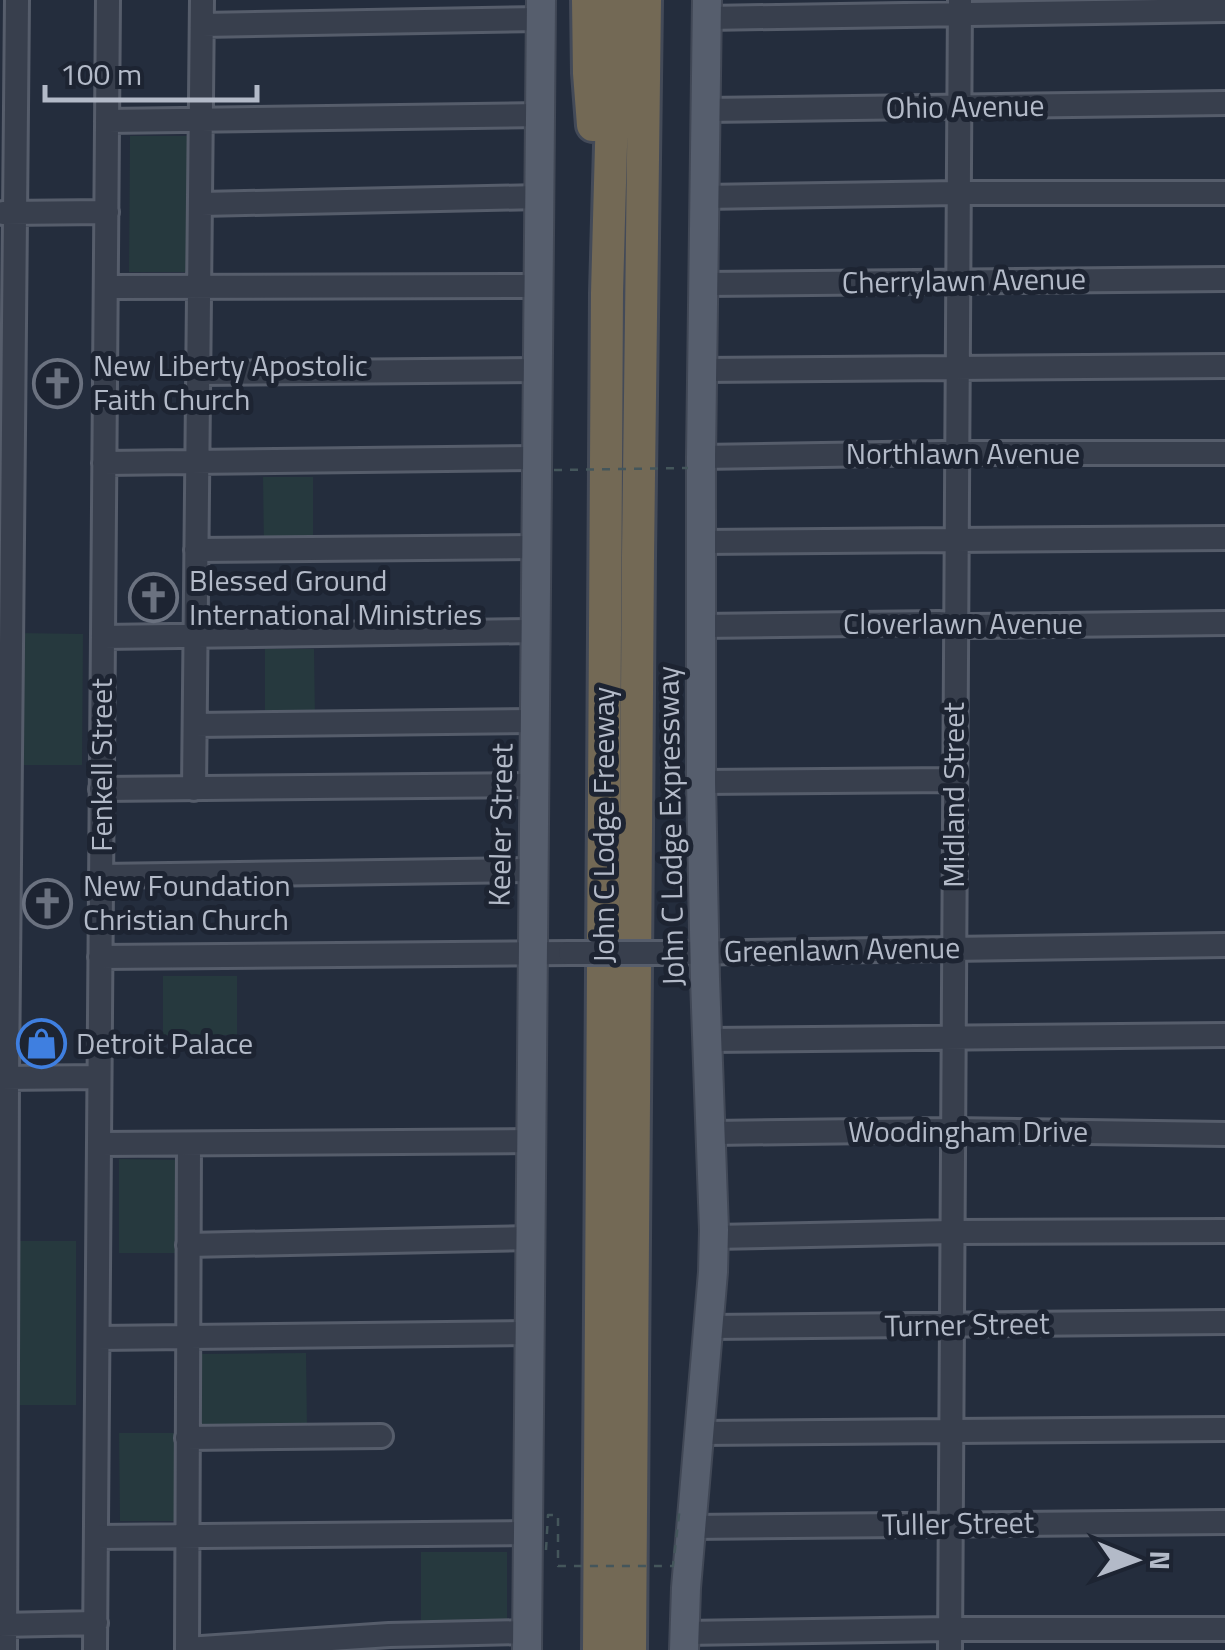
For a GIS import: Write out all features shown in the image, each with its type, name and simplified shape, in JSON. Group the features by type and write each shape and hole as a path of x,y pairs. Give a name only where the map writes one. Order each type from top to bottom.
{"highway":[{"path":"588,0 589,73 607,293"},
{"name":"John C Lodge Freeway","path":"598,1650 607,293 614,0"},
{"name":"John C Lodge Freeway","path":"630,1650 645,0"},
{"path":"645,88 657,0"}],"main road":[{"name":"John C Lodge Expressway","path":"684,1642 685,1517 699,1433 714,1236 701,782 701,542 695,463 702,370 707,9"},
{"name":"Keeler Street","path":"527,1641 537,1541 529,1333 536,546 545,464 537,370 541,10"}],"street":[{"path":"6,1650 3,1625 8,212 17,0"},
{"name":"Fenkell Street","path":"96,1650 108,0"},
{"path":"194,788 202,0"},
{"name":"Midland Street","path":"950,1639 960,7"},
{"path":"707,9 1225,10"},
{"path":"202,26 541,10"},
{"name":"Ohio Avenue","path":"705,110 1225,103"},
{"path":"108,121 540,115"},
{"path":"704,197 1225,193"},
{"path":"201,204 540,198"},
{"path":"8,212 107,212"},
{"name":"Cherrylawn Avenue","path":"703,284 1225,279"},
{"path":"106,287 538,286"},
{"path":"702,370 1225,366"},
{"path":"199,373 537,370"},
{"name":"Northlawn Avenue","path":"695,463 957,453 1225,453"},
{"path":"104,464 545,464"},
{"path":"701,542 1225,538"},
{"path":"196,550 536,546"},
{"name":"Cloverlawn Avenue","path":"700,626 938,622 1225,624"},
{"path":"103,636 535,631"},
{"path":"195,725 534,722"},
{"path":"701,782 954,780"},
{"path":"102,789 534,785"},
{"path":"101,876 532,870"},
{"name":"Greenlawn Avenue","path":"100,957 1225,946"},
{"path":"708,1040 1225,1036"},
{"path":"4,1078 99,1077"},
{"name":"Woodingham Drive","path":"712,1133 952,1130 1225,1134"},
{"path":"99,1144 531,1141"},
{"path":"188,1145 186,1650 389,1635 527,1641"},
{"path":"714,1236 1225,1231"},
{"path":"188,1244 530,1238"},
{"name":"Turner Street","path":"708,1328 1225,1322"},
{"path":"98,1338 529,1333"},
{"path":"699,1433 1225,1429"},
{"path":"188,1438 380,1436"},
{"name":"Tuller Street","path":"685,1517 950,1524 1225,1522"},
{"path":"96,1538 537,1541"},
{"path":"3,1625 96,1624"},
{"path":"684,1642 950,1639 1225,1628"}],"path":[{"path":"545,464 695,463"},
{"path":"537,1541 548,1515 558,1515 558,1566 673,1566 685,1517"}],"green space":[{"path":"130,136 194,136 194,272 129,272"},
{"path":"263,477 313,477 313,549 264,549"},
{"path":"17,633 83,634 82,765 16,765"},
{"path":"265,649 314,649 315,721 265,722"},
{"path":"163,976 237,976 237,1035 163,1035"},
{"path":"119,1159 184,1160 184,1253 119,1253"},
{"path":"13,1241 76,1241 76,1405 12,1405"},
{"path":"306,1353 307,1429 201,1431 200,1354"},
{"path":"119,1433 183,1433 182,1521 120,1521"},
{"path":"421,1552 507,1552 507,1628 421,1628"}],"place":[{"name":"New Liberty Apostolic Faith Church","path":"58,383"},
{"name":"Blessed Ground International Ministries","path":"154,598"},
{"name":"New Foundation Christian Church","path":"48,903"},
{"name":"Detroit Palace","path":"41,1044"}]}
